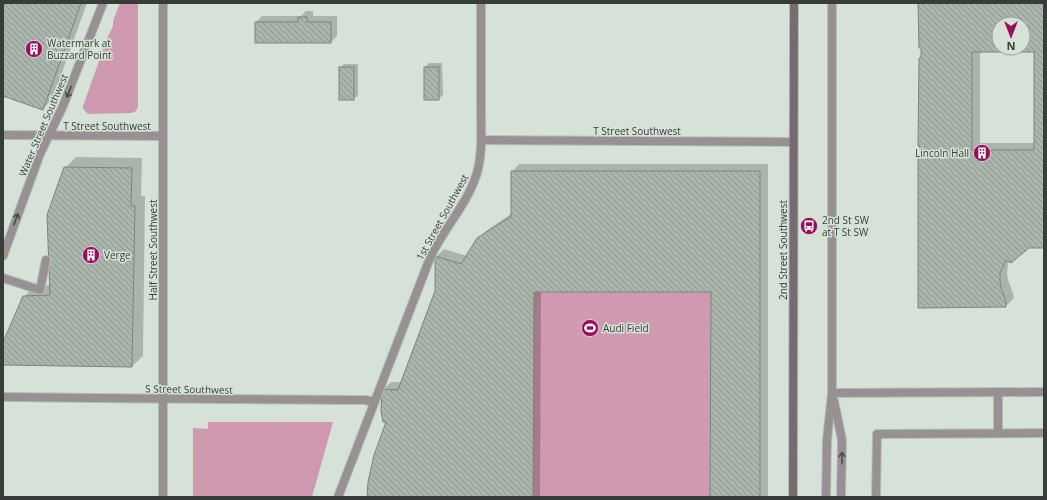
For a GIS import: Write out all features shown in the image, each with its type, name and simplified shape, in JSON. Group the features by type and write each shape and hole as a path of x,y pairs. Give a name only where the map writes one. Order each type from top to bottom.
{"street":[{"name":"Water Street Southwest","path":"3,256 38,158 63,106 103,3"},
{"name":"Half Street Southwest","path":"163,3 163,497"},
{"name":"1st Street Southwest","path":"338,497 430,258 435,247 467,196 476,177 480,161 481,140 481,3"},
{"name":"2nd Street Southwest","path":"793,497 794,3"},
{"path":"826,497 827,440 832,393 832,3"},
{"name":"T Street Southwest","path":"3,135 163,136"},
{"name":"T Street Southwest","path":"481,140 794,142"},
{"path":"3,278 40,290 46,260"},
{"path":"998,392 998,433"},
{"path":"832,393 1044,392"},
{"path":"832,393 842,440 841,497"},
{"name":"S Street Southwest","path":"3,397 163,398 200,400 365,400 374,402"},
{"path":"876,497 877,434 1044,433"}],"shaded area":[{"path":"120,3 138,3 138,107 137,110 131,113 88,114 83,109 83,106"},
{"name":"Audi Field","path":"511,171 760,171 760,497 367,497 374,459 386,423 383,422 381,411 382,389 398,389 435,291 435,256 461,264 477,238 511,217"},
{"path":"208,422 333,422 312,497 193,497 193,428 208,429"}],"building":[{"name":"Watermark at Buzzard Point","path":"3,3 81,3 43,110 3,96"},
{"name":"Lincoln Hall","path":"918,3 1044,3 1044,248 1029,248 1011,263 1006,260 1000,273 1000,282 1006,301 1006,307 918,308 918,157 921,157 920,147 918,146 919,58 921,58 921,48 919,48","holes":["991,16 1031,16 1031,52 1034,52 1034,150 972,150 972,52 991,52"]},
{"path":"298,17 307,17 307,22 331,22 331,43 255,43 255,22 298,22"},
{"path":"339,67 354,67 354,100 339,100"},
{"path":"424,67 439,67 439,100 424,100"},
{"name":"Verge","path":"64,167 132,168 131,206 135,206 132,367 3,365 3,342 23,296 50,295 47,215"},
{"name":"Audi Field","path":"511,171 760,171 760,497 710,497 711,292 534,292 533,497 367,497 368,482 374,455 386,422 383,422 381,411 382,389 398,390 435,291 435,256 461,264 477,238 511,217"}],"place":[{"name":"Watermark at Buzzard Point","path":"34,49"},
{"name":"Lincoln Hall","path":"982,153"},
{"name":"2nd St SW at T St SW","path":"809,226"},
{"name":"Verge","path":"91,255"},
{"name":"Audi Field","path":"590,328"}]}
